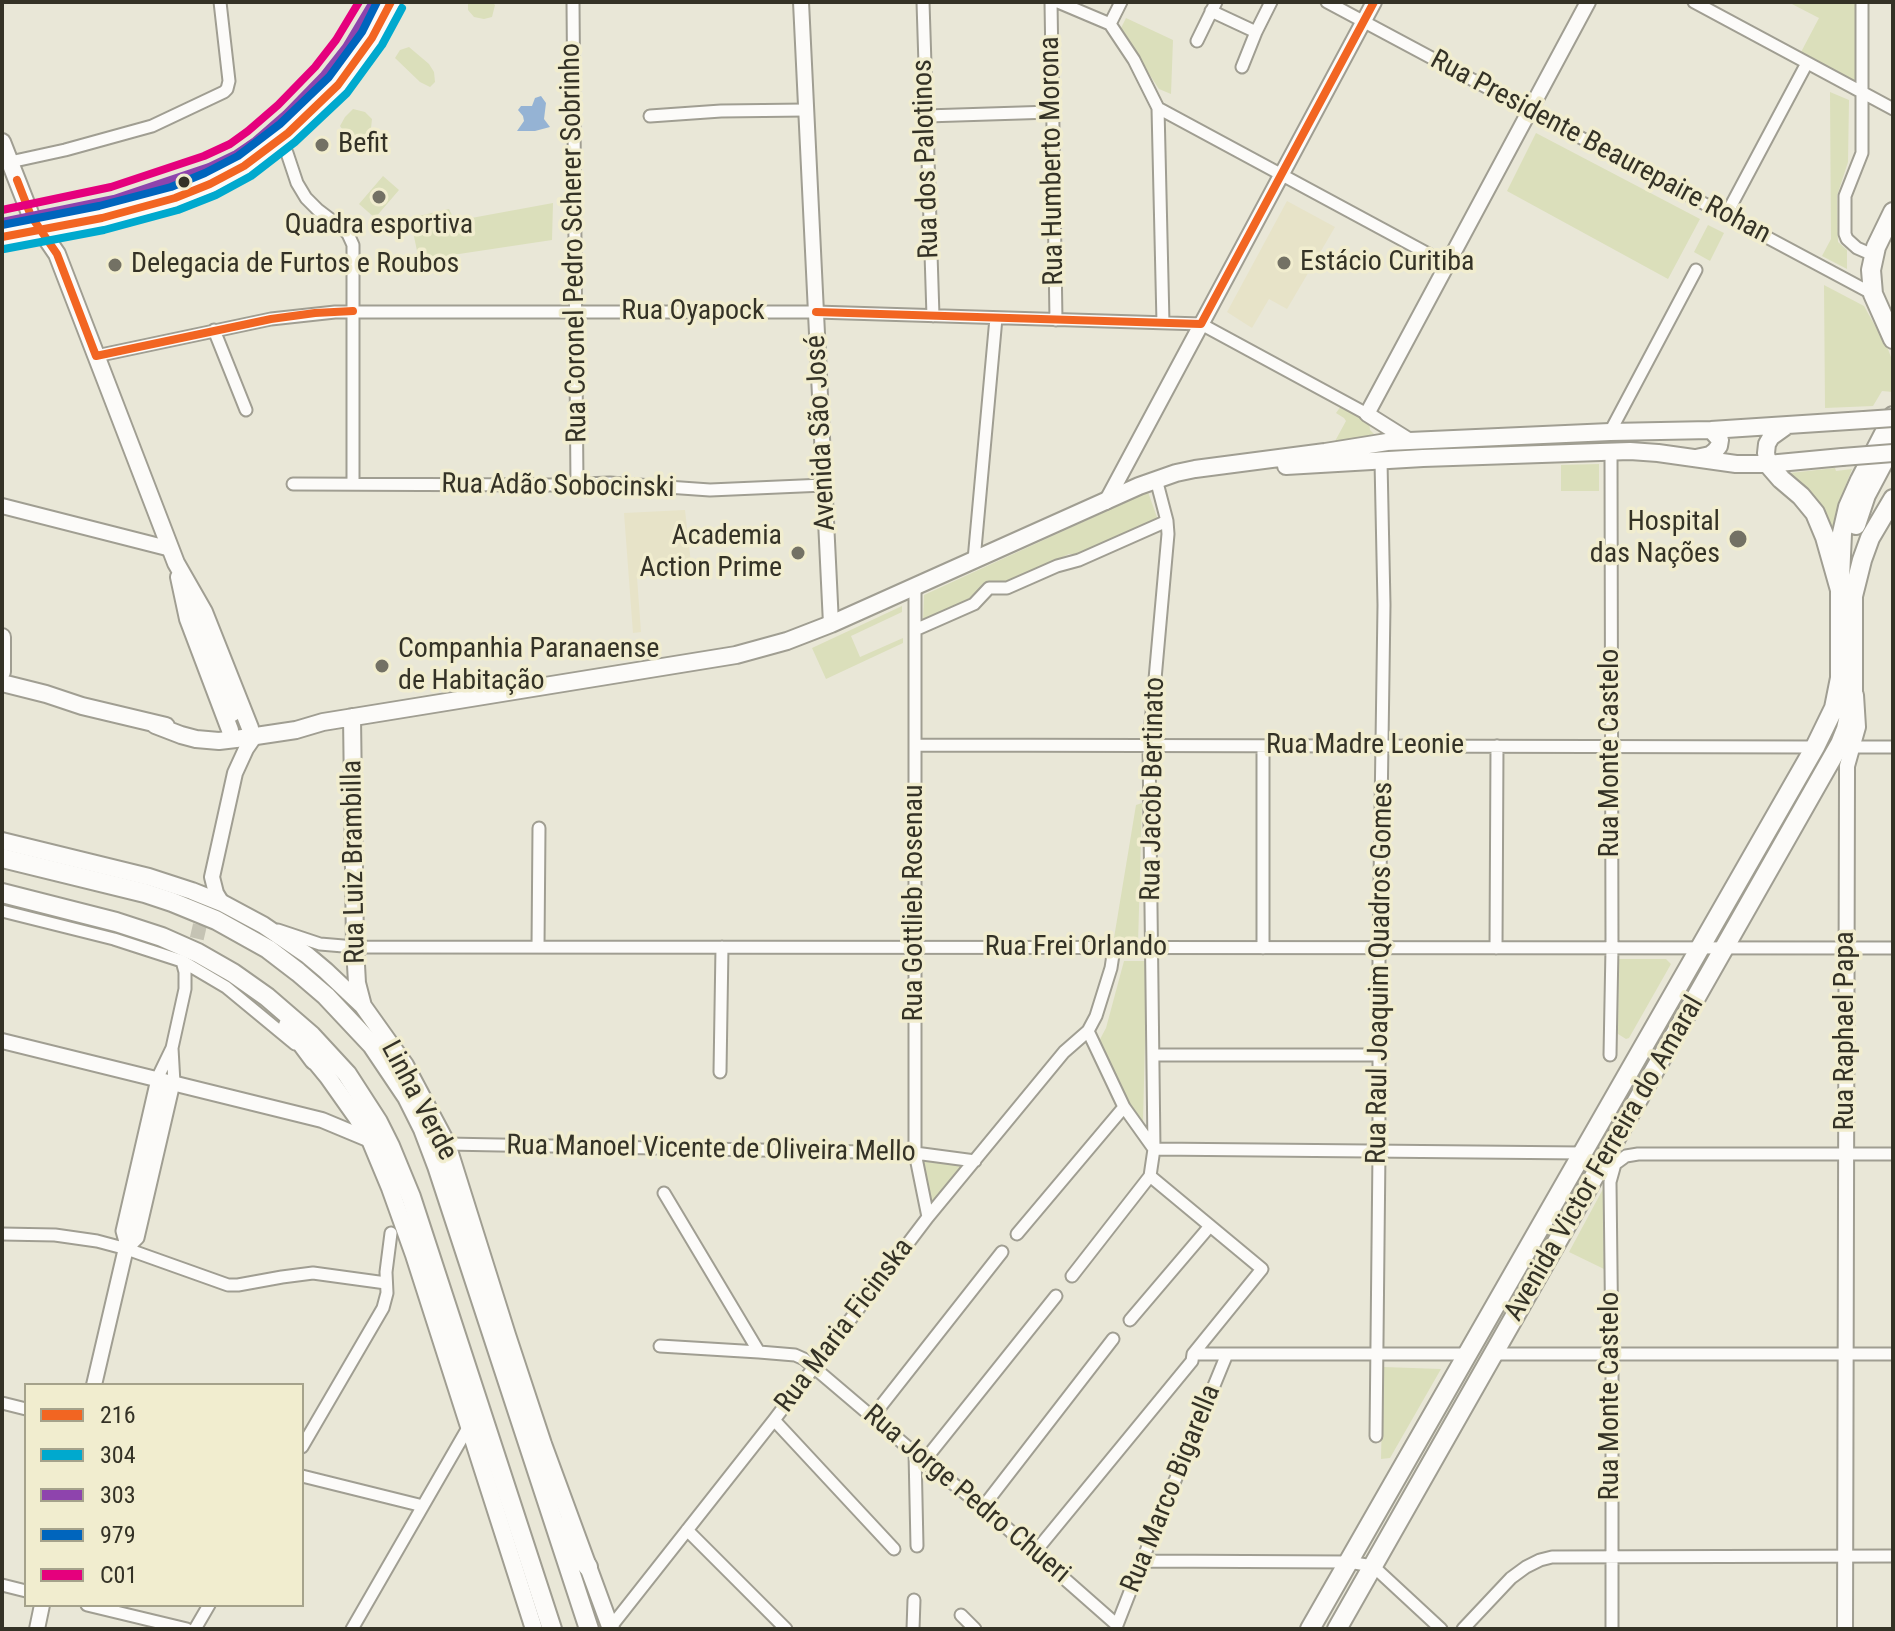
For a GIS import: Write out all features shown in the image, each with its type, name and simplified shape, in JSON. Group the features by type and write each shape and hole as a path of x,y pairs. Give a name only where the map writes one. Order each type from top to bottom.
{"main road":[{"path":"2,237 134,210 193,192 244,166 310,114 349,71 372,38 391,2"},
{"path":"2,142 6,164 17,180 31,216 57,254 174,556 204,612 252,732"},
{"path":"1893,212 1873,255 1871,270 1873,294 1893,339"},
{"path":"57,254 70,224"},
{"path":"2,683 155,725 203,731 227,728 252,732 298,721 323,722 711,660 787,641 1156,479 1195,469 1410,441 1711,430 1893,417"},
{"name":"Rua Raphael Papa","path":"1846,686 1841,660 1846,593 1841,547 1845,519 1853,493 1888,440 1893,417"},
{"path":"1786,426 1767,444 1768,464 1815,513 1846,593"},
{"path":"1695,459 1710,455 1719,446 1720,440 1711,430"},
{"path":"1232,464 1275,467 1437,457 1611,452 1644,452 1736,464 1768,464 1893,453"},
{"path":"1846,593 1870,538 1893,499"},
{"path":"174,556 188,619 227,728"},
{"path":"2,637 2,672"},
{"name":"Avenida Victor Ferreira do Amaral","path":"1310,1629 1815,747 1846,686"},
{"name":"Avenida Victor Ferreira do Amaral","path":"1337,1629 1826,772 1850,713 1846,686"},
{"path":"2,691 82,706"},
{"name":"Rua Luiz Brambilla","path":"352,717 355,947 357,983 363,1006"},
{"name":"Linha Verde","path":"2,841 135,873 222,903 263,925 326,971 363,1006 405,1065 447,1144 543,1444 610,1628"},
{"name":"Linha Verde","path":"2,858 145,893 216,920 268,949 298,972 326,996 372,1045 407,1097 437,1166 589,1629"},
{"name":"Linha Verde","path":"2,893 116,922 162,937 214,962 267,997 311,1035 347,1074 378,1122 411,1197 552,1629"},
{"path":"267,997 343,1097 370,1140 402,1220 534,1629"},
{"path":"548,1506 588,1567"}],"street":[{"path":"6,164 142,130 224,92 229,81 220,2"},
{"name":"Rua Coronel Pedro Scherer Sobrinho","path":"573,2 577,484"},
{"name":"Avenida São José","path":"801,2 831,624"},
{"name":"Rua dos Palotinos","path":"923,2 933,316"},
{"name":"Rua Humberto Morona","path":"1051,2 1056,320"},
{"path":"1058,2 1110,24 1134,60 1158,108 1163,323"},
{"path":"1110,24 1121,2"},
{"path":"1242,67 1271,2"},
{"name":"Rua Presidente Beaurepaire Rohan","path":"1327,2 1873,294"},
{"path":"1106,502 1374,2"},
{"path":"1410,441 1367,414 1588,2"},
{"path":"1694,2 1893,109"},
{"path":"1862,2 1862,153 1845,196 1845,234 1857,248 1873,255"},
{"path":"1197,41 1214,7 1256,32"},
{"path":"1726,215 1807,63"},
{"path":"1158,108 1447,264"},
{"path":"650,116 806,110"},
{"path":"926,116 1052,112"},
{"path":"274,145 287,153 297,183 306,198 352,240 353,484"},
{"path":"1610,432 1696,270"},
{"name":"Rua Oyapock","path":"96,356 294,315 353,311 816,312 1201,324 1367,414"},
{"path":"974,560 996,318"},
{"path":"214,330 246,410"},
{"name":"Rua Monte Castelo","path":"1610,1055 1611,452"},
{"name":"Rua Raul Joaquim Quadros Gomes","path":"1376,1436 1384,605 1381,461"},
{"name":"Rua Jacob Bertinato","path":"1150,1176 1154,1149 1154,1055 1149,746 1168,534 1156,479"},
{"name":"Rua Adão Sobocinski","path":"293,484 618,483 710,490 824,485"},
{"path":"2,506 174,556"},
{"path":"915,630 974,604 989,588 1007,588 1167,521"},
{"name":"Rua Gottlieb Rosenau","path":"915,586 915,1153 928,1217"},
{"name":"Rua Raphael Papa","path":"1845,1629 1847,772 1859,716 1846,686"},
{"path":"227,728 235,773"},
{"path":"222,903 212,877 235,773 252,732"},
{"name":"Rua Madre Leonie","path":"915,745 1815,747"},
{"path":"1263,746 1263,948"},
{"path":"1496,948 1497,746"},
{"path":"1853,747 1893,747"},
{"path":"1826,772 1829,767 1847,772"},
{"path":"538,947 539,828"},
{"path":"192,891 202,887 212,877"},
{"path":"2,911 114,939 182,961 235,994 314,1060"},
{"name":"Rua Frei Orlando","path":"263,925 320,944 355,947 1893,948"},
{"path":"720,1072 722,947"},
{"path":"1114,948 1096,1016 1088,1031 1124,1107 1154,1149 1583,1153"},
{"path":"127,1249 122,1231 157,1079 172,1048 185,989 182,961"},
{"path":"185,989 203,973"},
{"name":"Rua Maria Ficinska","path":"610,1628 774,1420 928,1217 1064,1052 1088,1031"},
{"path":"2,1041 322,1120 370,1140"},
{"path":"127,1249 138,1238 174,1083 172,1048"},
{"path":"1154,1055 1379,1055"},
{"path":"94,1383 162,1094"},
{"path":"322,1120 339,1112 343,1097"},
{"path":"1017,1234 1124,1107"},
{"name":"Rua Manoel Vicente de Oliveira Mello","path":"447,1144 915,1153 975,1161"},
{"name":"Rua Monte Castelo","path":"1612,1629 1610,1182 1615,1164 1626,1156 1638,1154 1846,1154"},
{"path":"1846,1154 1893,1154"},
{"path":"1035,1552 1192,1361 1193,1354 1262,1269 1150,1176 1072,1276"},
{"path":"664,1193 759,1352"},
{"path":"1130,1320 1210,1226"},
{"path":"304,1444 383,1308 391,1233"},
{"path":"2,1234 97,1241 228,1285 313,1273 386,1283"},
{"path":"873,1416 1002,1252"},
{"path":"917,1546 920,1457 1056,1296"},
{"path":"983,1507 1113,1339"},
{"path":"660,1346 795,1355 813,1366"},
{"path":"1193,1354 1467,1354"},
{"name":"Rua Marco Bigarella","path":"1117,1625 1227,1354"},
{"path":"1494,1354 1893,1354"},
{"name":"Rua Jorge Pedro Chueri","path":"813,1366 983,1507 1117,1625"},
{"path":"2,1403 24,1408"},
{"path":"774,1420 894,1549"},
{"path":"352,1629 469,1426"},
{"path":"304,1476 423,1506"},
{"path":"687,1530 786,1629"},
{"path":"1463,1629 1511,1578 1540,1560 1565,1556 1893,1556"},
{"path":"1142,1561 1348,1562 1373,1566 1441,1629"},
{"path":"2,1585 24,1590"},
{"path":"913,1629 914,1600"},
{"path":"37,1629 42,1607"},
{"path":"95,1607 187,1629"},
{"path":"195,1629 208,1607"},
{"path":"961,1615 975,1629"}],"shaded area":[{"name":"Estácio Curitiba","path":"1287,201 1335,227 1287,309 1269,299 1252,328 1227,312"},
{"path":"685,510 692,572 637,577 641,632 633,633 624,513"}],"green space":[{"path":"468,2 492,2 495,5 492,17 474,17 468,10"},
{"path":"1788,2 1856,2 1856,84 1800,54 1819,18"},
{"path":"1126,18 1173,40 1171,94 1159,89 1120,30"},
{"path":"409,47 434,72 435,82 430,87 420,82 395,58 400,50"},
{"path":"1830,92 1849,100 1848,162 1837,196 1838,242 1847,250 1847,269 1822,256 1831,239"},
{"path":"353,109 365,112 372,119 371,128 363,137 354,139 346,135 340,126"},
{"path":"1536,133 1700,219 1668,279 1507,191"},
{"name":"Quadra esportiva","path":"383,176 399,190 375,218 359,204"},
{"path":"553,203 552,240 419,260 410,218 449,209 455,221"},
{"path":"1708,225 1724,233 1710,261 1694,252"},
{"path":"1824,285 1864,306 1888,349 1893,363 1893,392 1882,391 1873,406 1825,408"},
{"path":"1341,406 1369,421 1374,434 1334,443 1346,421 1336,413"},
{"path":"1599,464 1599,491 1561,491 1561,465"},
{"path":"1835,468 1836,471 1852,469 1836,512 1833,531 1816,499 1790,473"},
{"path":"1148,492 1158,520 1081,554 1069,554 1006,583 988,583 973,600 923,621 924,595"},
{"path":"902,606 902,612 851,636 860,657 903,638 903,643 826,679 812,648"},
{"path":"1142,803 1138,944 1113,944 1136,805"},
{"path":"1619,959 1666,959 1671,964 1626,1039 1618,1034"},
{"path":"1124,961 1147,961 1143,1122 1138,1124 1098,1043 1106,1028"},
{"path":"921,1161 964,1164 932,1205"},
{"path":"1603,1189 1604,1269 1569,1252"},
{"path":"1383,1367 1441,1369 1390,1458 1381,1459"}],"water":[{"path":"541,96 546,103 544,119 550,127 517,131 524,121 518,110 521,106 532,106 535,98"}],"tunnel":[{"path":"192,959 209,886"}],"transit line":[{"name":"C01","path":"2,210 111,187 204,156 230,144 278,105 315,67 359,2"},
{"name":"303","path":"2,222 114,199 209,167 236,154 286,114 324,75 346,47 373,2"},
{"name":"979","path":"2,225 99,206 171,187 238,156 280,124 329,77 362,32 377,2"},
{"name":"216","path":"2,237 102,218 175,198 244,166 288,133 338,85 372,38 391,2"},
{"name":"216","path":"816,312 1201,324 1374,2"},
{"name":"304","path":"4,249 104,230 178,210 216,195 251,176 295,142 347,93 382,45 402,8"},
{"name":"216","path":"17,180 31,216 57,254 96,356 271,319 353,311"}],"place":[{"name":"Befit","path":"322,145"},
{"name":"Quadra esportiva","path":"379,197"},
{"name":"Estácio Curitiba","path":"1284,263"},
{"name":"Delegacia de Furtos e Roubos","path":"115,265"},
{"name":"Hospital das Nações","path":"1738,539"},
{"name":"Academia Action Prime","path":"798,553"},
{"name":"Companhia Paranaense de Habitação","path":"382,666"}]}
